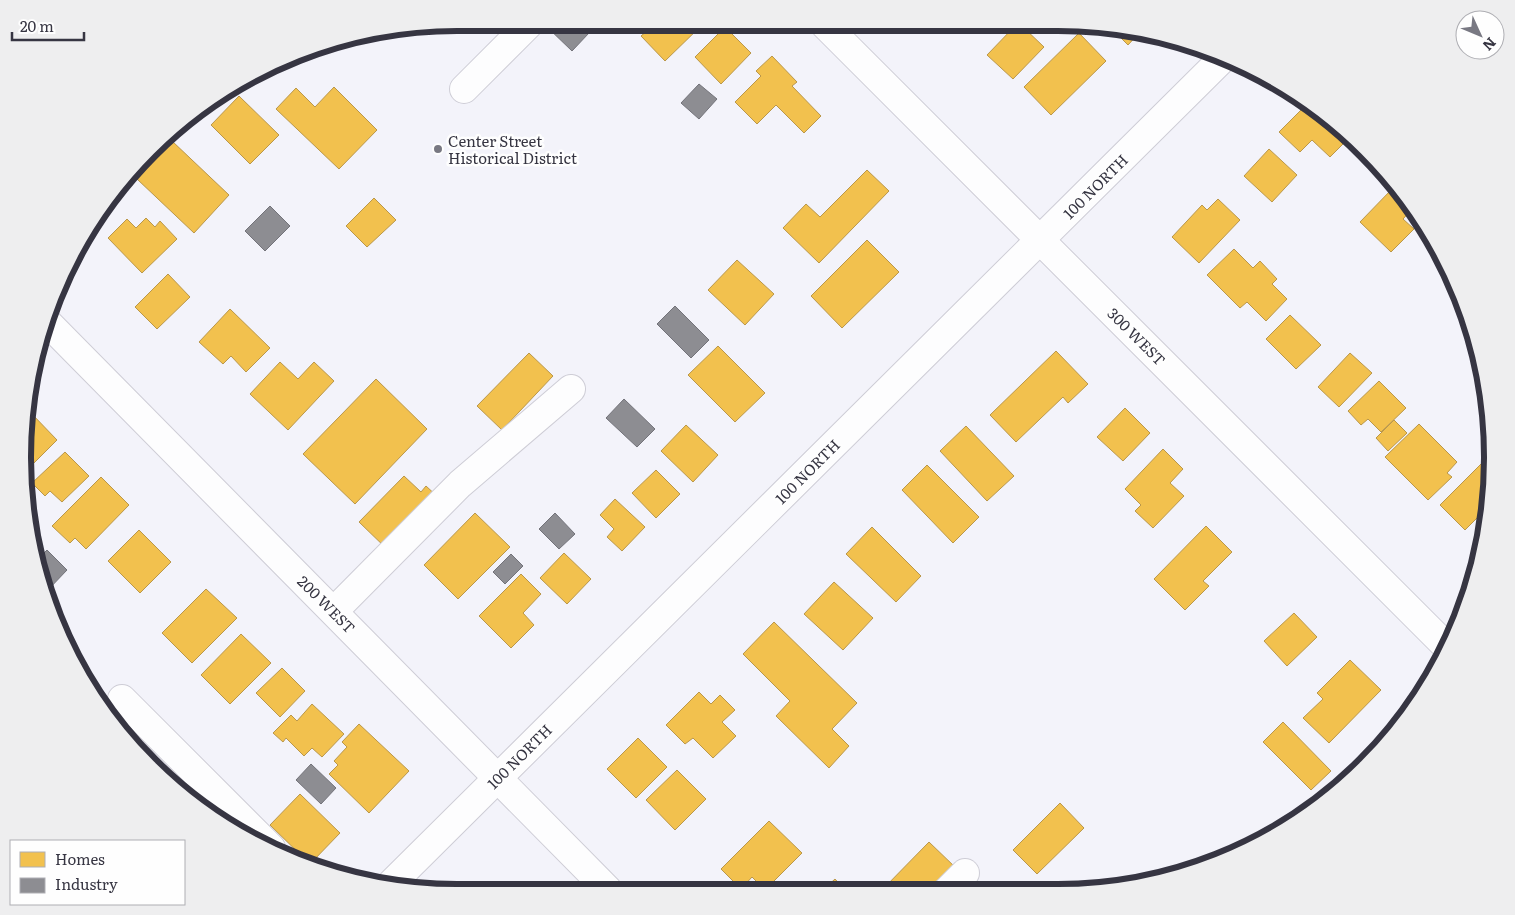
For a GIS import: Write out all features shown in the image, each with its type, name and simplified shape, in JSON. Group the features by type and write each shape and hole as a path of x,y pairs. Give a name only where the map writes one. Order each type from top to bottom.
{"street":[{"path":"464,89 522,31"},
{"name":"300 WEST","path":"831,31 1442,642"},
{"name":"100 NORTH","path":"396,879 1218,63"},
{"name":"200 WEST","path":"52,327 602,884"},
{"path":"334,611 460,484 571,389"},
{"path":"122,699 256,834"}],"building: Homes":[{"path":"647,31 696,31 665,61 641,36"},
{"path":"721,31 729,31 751,53 721,84 695,57"},
{"path":"1010,31 1027,31 1044,47 1013,79 987,55"},
{"path":"1079,33 1106,61 1051,115 1024,87"},
{"path":"1119,36 1134,38 1128,45"},
{"path":"772,56 797,82 792,86 821,116 804,133 776,105 757,124 735,102 761,76 756,71"},
{"path":"334,87 377,130 339,169 276,109 296,88 315,107"},
{"path":"239,96 279,135 250,164 211,125"},
{"path":"1302,109 1322,124 1343,144 1330,157 1312,140 1300,152 1279,132"},
{"path":"172,141 229,195 194,233 137,179"},
{"path":"1269,149 1297,175 1272,202 1244,176"},
{"path":"867,170 889,191 819,263 783,228 806,204 820,217"},
{"path":"1390,191 1407,214 1403,219 1414,229 1391,252 1360,222"},
{"path":"374,198 396,220 367,247 346,226"},
{"path":"1218,199 1240,220 1199,263 1172,237 1202,205 1207,210"},
{"path":"146,218 155,227 160,221 177,239 142,273 108,238 127,219 136,228"},
{"path":"867,240 899,272 842,328 811,296"},
{"path":"1234,249 1253,268 1260,261 1277,279 1272,284 1287,299 1266,321 1247,302 1240,308 1207,275"},
{"path":"737,260 774,294 745,325 708,290"},
{"path":"168,274 190,297 157,329 135,307"},
{"path":"230,309 270,348 246,372 231,356 223,364 199,342"},
{"path":"1290,315 1321,345 1296,369 1266,339"},
{"path":"718,346 765,393 735,422 688,375"},
{"path":"1056,351 1088,384 1068,403 1063,397 1016,442 990,415"},
{"path":"529,353 553,376 502,430 477,406"},
{"path":"1350,353 1372,373 1339,407 1318,387"},
{"path":"280,362 298,379 314,362 334,381 288,430 250,394"},
{"path":"376,379 427,429 355,504 303,454"},
{"path":"1379,381 1406,408 1381,432 1368,419 1361,425 1348,411"},
{"path":"1125,408 1150,433 1123,461 1097,437"},
{"path":"34,416 57,440 31,466"},
{"path":"1394,420 1407,433 1388,451 1376,438"},
{"path":"1419,424 1457,462 1447,473 1452,477 1428,500 1385,457"},
{"path":"686,425 718,455 693,482 661,451"},
{"path":"966,426 1014,476 987,501 940,451"},
{"path":"1163,449 1183,469 1170,483 1184,496 1153,528 1135,511 1141,505 1125,489"},
{"path":"65,452 89,476 62,502 50,491 45,496 32,483"},
{"path":"1484,461 1480,515 1465,530 1440,505"},
{"path":"927,465 979,517 953,543 902,490"},
{"path":"656,470 680,494 656,518 632,493"},
{"path":"404,476 421,492 426,486 439,498 389,551 359,522"},
{"path":"101,477 129,505 86,549 75,538 70,543 52,526"},
{"path":"615,499 645,527 622,551 607,537 614,529 600,515"},
{"path":"475,513 510,547 458,599 424,565"},
{"path":"1206,526 1232,552 1203,581 1209,586 1185,610 1154,579"},
{"path":"872,527 921,576 896,602 846,554"},
{"path":"139,530 171,562 140,593 108,561"},
{"path":"564,553 591,579 567,604 540,578"},
{"path":"521,574 541,594 523,613 534,625 511,648 479,616"},
{"path":"834,582 873,618 843,650 804,614"},
{"path":"206,589 237,618 192,663 162,633"},
{"path":"1294,613 1317,637 1287,666 1264,641"},
{"path":"774,622 857,703 832,729 849,746 829,768 776,716 790,701 743,654"},
{"path":"241,634 271,663 230,704 201,675"},
{"path":"1350,660 1381,690 1329,743 1303,718 1323,699 1317,693"},
{"path":"282,668 305,691 280,717 256,693"},
{"path":"699,692 711,704 720,695 735,710 722,722 736,736 713,758 693,738 685,744 666,725"},
{"path":"312,704 344,734 322,757 312,748 304,756 286,738 283,742 273,733 291,715 297,721"},
{"path":"1283,722 1331,771 1311,790 1263,742"},
{"path":"359,724 409,771 369,813 329,774 338,765 334,761 347,747 342,742"},
{"path":"638,738 667,767 636,798 607,769"},
{"path":"677,770 706,799 675,830 646,800"},
{"path":"300,794 340,833 315,859 298,853 270,825"},
{"path":"1060,803 1084,828 1037,874 1013,850"},
{"path":"769,821 802,853 771,884 759,884 752,877 746,884 736,884 721,869"},
{"path":"929,842 956,868 941,884 888,884"},
{"path":"835,879 840,884 830,884"}],"building: Industry":[{"path":"551,31 587,31 589,33 572,51"},
{"path":"699,84 717,99 699,119 681,103"},
{"path":"270,206 290,226 265,251 245,231"},
{"path":"675,306 709,340 691,358 657,324"},
{"path":"624,399 655,429 637,447 606,418"},
{"path":"555,513 575,534 559,549 539,529"},
{"path":"47,550 67,570 51,586 46,568 42,554"},
{"path":"511,554 523,566 505,584 493,572"},
{"path":"311,764 336,788 321,804 296,780"}],"place":[{"name":"Center Street Historical District","path":"438,149"}]}
